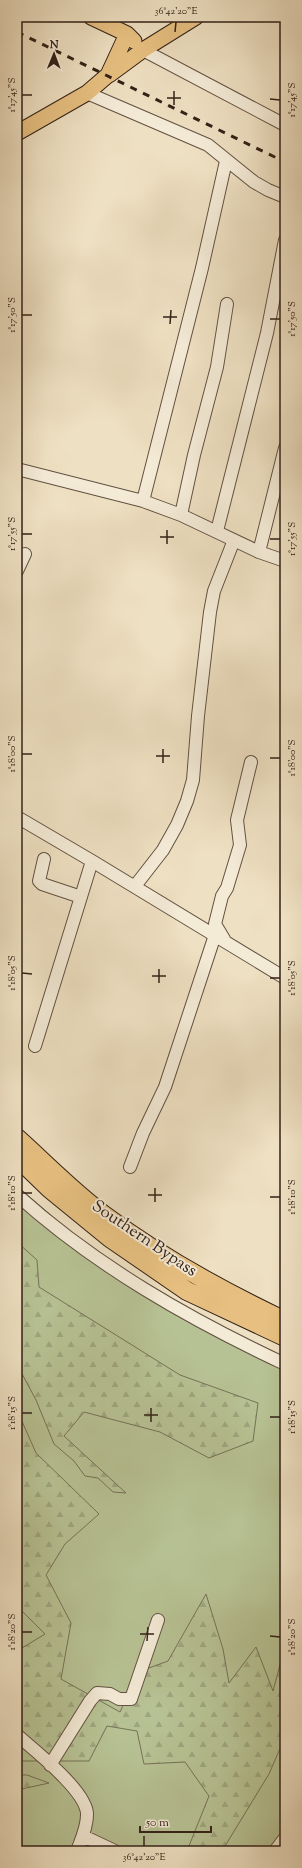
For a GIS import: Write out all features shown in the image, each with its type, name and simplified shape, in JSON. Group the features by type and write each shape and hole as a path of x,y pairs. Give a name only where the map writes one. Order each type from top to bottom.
{"highway":[{"name":"Southern Bypass","path":"17,1138 103,1214 161,1254 238,1299 285,1321"},
{"name":"Southern Bypass","path":"17,1158 50,1189 110,1238 187,1291 285,1337"}],"main road":[{"path":"91,17 127,34 143,50"},
{"path":"17,133 87,93 108,75 143,50 196,17"},
{"path":"108,75 127,34"}],"street":[{"path":"143,50 285,125"},
{"path":"87,93 208,145 254,182 285,197"},
{"path":"143,501 198,284 226,161"},
{"path":"217,530 268,332 285,240"},
{"path":"181,515 194,455 217,367 227,304"},
{"path":"259,552 285,448"},
{"path":"17,469 143,501 217,530 259,552 285,561"},
{"path":"135,886 163,850 177,825 187,801 193,780 198,716 210,612 214,591 234,540"},
{"path":"17,571 25,554"},
{"path":"130,1167 143,1133 165,1087 221,938 215,924 222,896 227,888 240,845 236,820 251,762"},
{"path":"17,818 92,860 285,978"},
{"path":"44,859 39,881 42,884 81,897"},
{"path":"35,1046 92,860"},
{"path":"17,1195 40,1216 84,1250 139,1285 226,1336 285,1364"},
{"path":"50,1765 90,1701 97,1693 110,1694 119,1698 132,1699 158,1620"},
{"path":"17,1734 69,1782 85,1804 87,1814 83,1836 77,1851"},
{"path":"83,1836 115,1851"},
{"path":"275,1851 285,1838"}],"green space":[{"path":"17,1186 118,1273 285,1365 285,1851 17,1851"},
{"path":"17,1242 37,1260 39,1287 180,1375 258,1403 253,1441 209,1458 160,1432 84,1412 64,1436 126,1493 113,1492 98,1478 85,1476 74,1461 54,1444 36,1400 20,1370 17,1368"},
{"path":"17,1410 36,1453 99,1514 65,1544 46,1575 71,1623 61,1679 120,1712 138,1672 168,1661 206,1594 223,1649 229,1683 256,1647 273,1691 285,1646 285,1737 269,1774 222,1851 187,1851 209,1796 185,1762 144,1764 137,1731 107,1726 89,1761 17,1761 17,1651 45,1634 17,1606"},
{"path":"17,1775 27,1775 49,1783 17,1790"}],"railway":[{"path":"17,32 285,162"}]}
